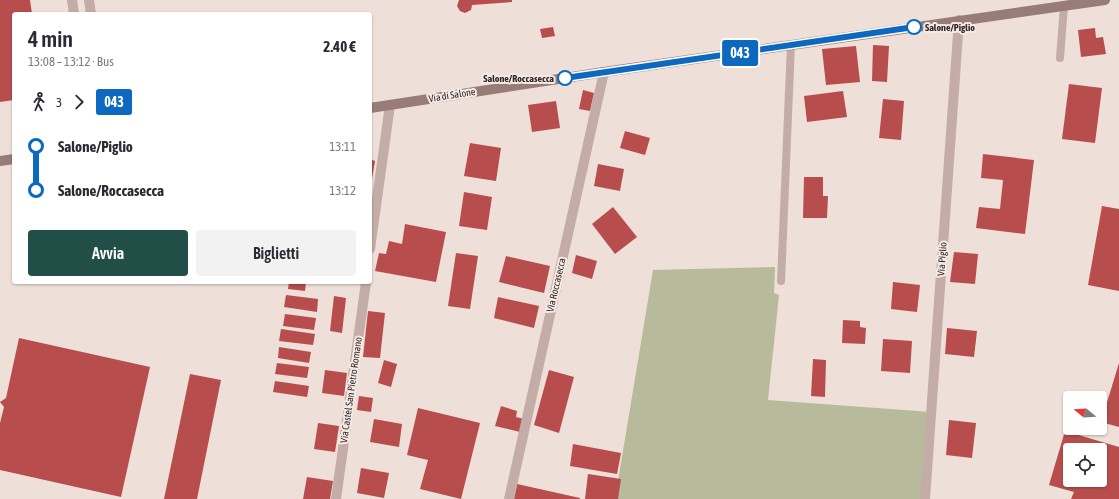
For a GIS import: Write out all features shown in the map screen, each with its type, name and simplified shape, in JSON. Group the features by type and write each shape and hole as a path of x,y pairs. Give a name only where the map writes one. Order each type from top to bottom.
{"street":[{"path":"72,0 74,12"},
{"path":"89,0 91,12"},
{"name":"Via di Salone","path":"372,108 604,72 1105,0"},
{"name":"Via Piglio","path":"924,499 960,20"},
{"name":"Via Roccasecca","path":"509,499 604,72"},
{"path":"372,236 390,105"},
{"path":"0,161 12,159"},
{"name":"Via Castel San Pietro Romano","path":"336,499 366,284"}],"lane":[{"path":"1060,58 1064,6"},
{"path":"781,281 791,45"}],"green space":[{"path":"775,267 774,293 779,295 768,400 931,412 925,499 615,499 653,270"}],"building":[{"path":"0,0 30,0 32,12 12,12 12,100 0,102"},
{"path":"459,0 512,0 512,2 472,5 471,10 465,13 460,11 457,6"},
{"path":"553,27 555,36 542,38 540,29"},
{"path":"1095,28 1096,38 1103,37 1106,54 1081,57 1078,30"},
{"path":"873,45 889,46 887,82 872,81"},
{"path":"856,46 860,82 826,85 822,49"},
{"path":"1069,84 1102,88 1095,143 1062,139"},
{"path":"583,90 594,93 590,111 579,109"},
{"path":"843,91 847,117 807,122 804,96"},
{"path":"883,99 904,101 901,140 879,138"},
{"path":"556,101 560,128 532,132 528,105"},
{"path":"625,131 650,138 645,155 620,148"},
{"path":"470,143 501,148 496,181 464,176"},
{"path":"983,154 1034,160 1025,234 976,228 979,207 1000,209 1003,180 981,178"},
{"path":"372,160 375,161 372,179"},
{"path":"598,164 624,169 620,191 594,186"},
{"path":"804,177 823,177 823,196 828,196 827,218 803,218"},
{"path":"464,192 492,197 487,230 459,226"},
{"path":"1102,206 1119,209 1119,291 1088,285"},
{"path":"613,207 637,237 615,254 592,224"},
{"path":"405,224 446,232 436,282 375,271 379,253 386,254 389,241 402,244"},
{"path":"954,252 978,254 975,284 950,282"},
{"path":"456,253 478,256 470,309 448,306"},
{"path":"576,255 597,261 592,279 572,273"},
{"path":"506,256 550,266 544,293 499,282"},
{"path":"893,282 920,285 917,312 891,309"},
{"path":"289,284 306,284 305,291 288,289"},
{"path":"286,295 318,299 317,312 284,307"},
{"path":"334,296 346,298 342,333 330,331"},
{"path":"498,297 539,306 534,328 494,318"},
{"path":"368,311 385,313 380,358 363,357"},
{"path":"285,314 316,318 314,330 283,326"},
{"path":"843,320 860,321 860,327 866,328 865,344 842,343"},
{"path":"947,328 977,331 974,357 945,354"},
{"path":"281,329 315,334 313,345 279,341"},
{"path":"19,338 150,367 121,497 0,470 0,423 4,407 0,402 6,398"},
{"path":"883,339 912,341 910,373 881,371"},
{"path":"279,347 311,352 309,363 278,358"},
{"path":"813,359 826,360 825,397 811,396"},
{"path":"384,360 397,364 391,387 378,383"},
{"path":"277,363 309,367 307,378 275,374"},
{"path":"1119,363 1119,427 1107,424 1107,402"},
{"path":"325,370 347,373 344,396 322,393"},
{"path":"549,370 574,377 559,433 534,425"},
{"path":"190,374 221,380 197,499 164,499"},
{"path":"275,381 309,386 307,397 273,392"},
{"path":"359,396 373,398 371,412 357,410"},
{"path":"501,406 517,411 516,417 524,419 520,432 495,426"},
{"path":"418,408 480,423 461,499 420,489 428,460 407,455"},
{"path":"374,419 402,424 399,447 370,442"},
{"path":"949,420 976,423 972,458 946,455"},
{"path":"318,423 339,426 335,452 314,449"},
{"path":"1064,435 1078,435 1106,443 1063,443 1063,487 1107,487 1107,443 1119,447 1119,499 1071,499 1074,492 1049,485"},
{"path":"573,444 621,453 617,474 570,466"},
{"path":"361,468 389,473 384,498 357,493"},
{"path":"588,474 621,479 618,499 585,499"},
{"path":"307,477 333,481 330,499 303,499"},
{"path":"517,484 580,498 580,499 514,499"}],"bus line":[{"name":"043","path":"565,78 914,27"}],"place":[{"name":"Salone/Piglio","path":"914,27"},
{"name":"Salone/Roccasecca","path":"565,78"}]}
